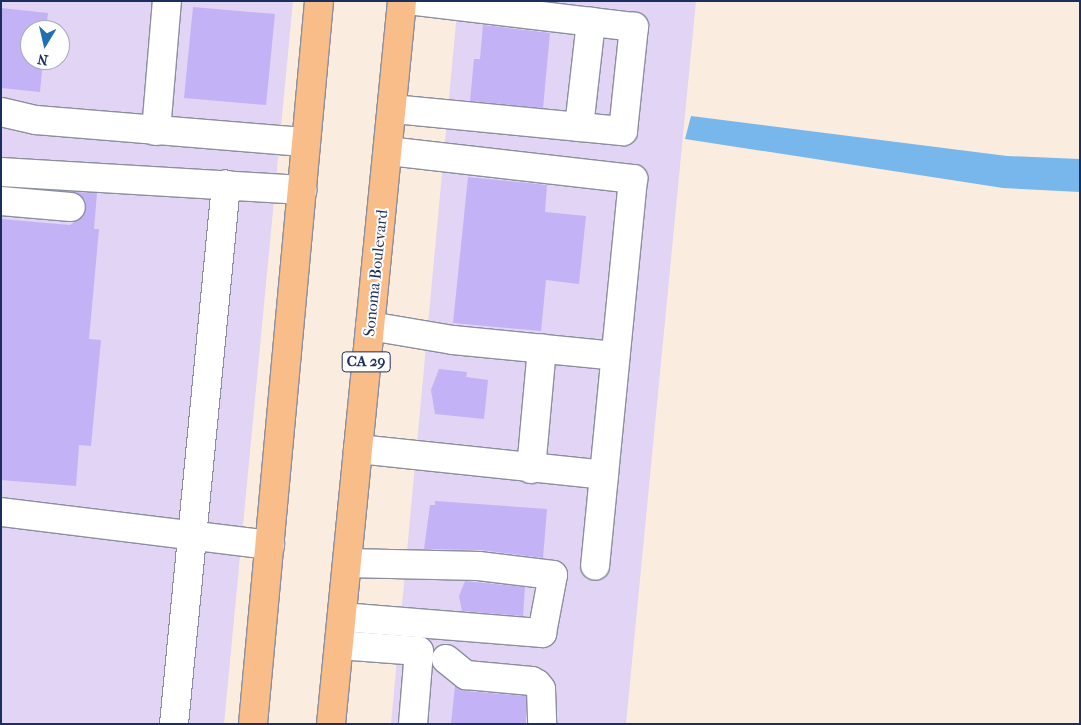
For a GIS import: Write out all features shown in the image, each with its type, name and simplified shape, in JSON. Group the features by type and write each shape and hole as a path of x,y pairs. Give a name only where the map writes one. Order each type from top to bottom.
{"main road":[{"path":"254,724 319,1"},
{"name":"Sonoma Boulevard","path":"331,724 393,109 402,1"}],"lane":[{"path":"156,131 167,1"},
{"path":"393,109 623,131 634,27 416,1"},
{"path":"579,127 591,22"},
{"path":"1,112 36,120 306,142"},
{"path":"388,152 633,179 595,566"},
{"path":"1,172 302,190"},
{"path":"174,724 190,535 226,185"},
{"path":"1,201 71,207"},
{"path":"370,326 453,340 615,356"},
{"path":"531,469 542,349"},
{"path":"358,449 531,469 604,475"},
{"path":"1,512 270,545"},
{"path":"342,617 542,633 553,575 480,566 347,563"},
{"path":"339,645 419,651 413,724"},
{"path":"446,658 466,675 532,681 537,684 541,689 542,724"}],"shaded area":[{"path":"1,1 293,1 224,724 1,724"},
{"path":"458,1 696,1 626,724 391,724"}],"water":[{"path":"691,116 1007,156 1080,159 1080,192 1003,188 685,139"}],"building":[{"path":"193,7 275,14 266,105 184,98"},
{"path":"1,8 48,13 47,20 20,20 20,70 42,70 40,92 1,88"},
{"path":"483,25 550,33 543,108 470,101 474,59 480,59"},
{"path":"468,177 547,185 545,212 586,216 579,284 546,280 541,331 453,323"},
{"path":"74,192 97,193 94,229 99,229 89,339 101,340 91,446 79,445 76,486 1,480 1,219 70,225 83,216 86,209 85,200"},
{"path":"439,369 467,372 466,377 488,380 484,419 435,414 431,390"},
{"path":"435,501 547,509 543,558 481,550 424,549 430,505 435,505"},
{"path":"465,581 525,587 523,616 462,611 459,596"},
{"path":"455,686 465,691 526,696 526,724 451,724"}]}
